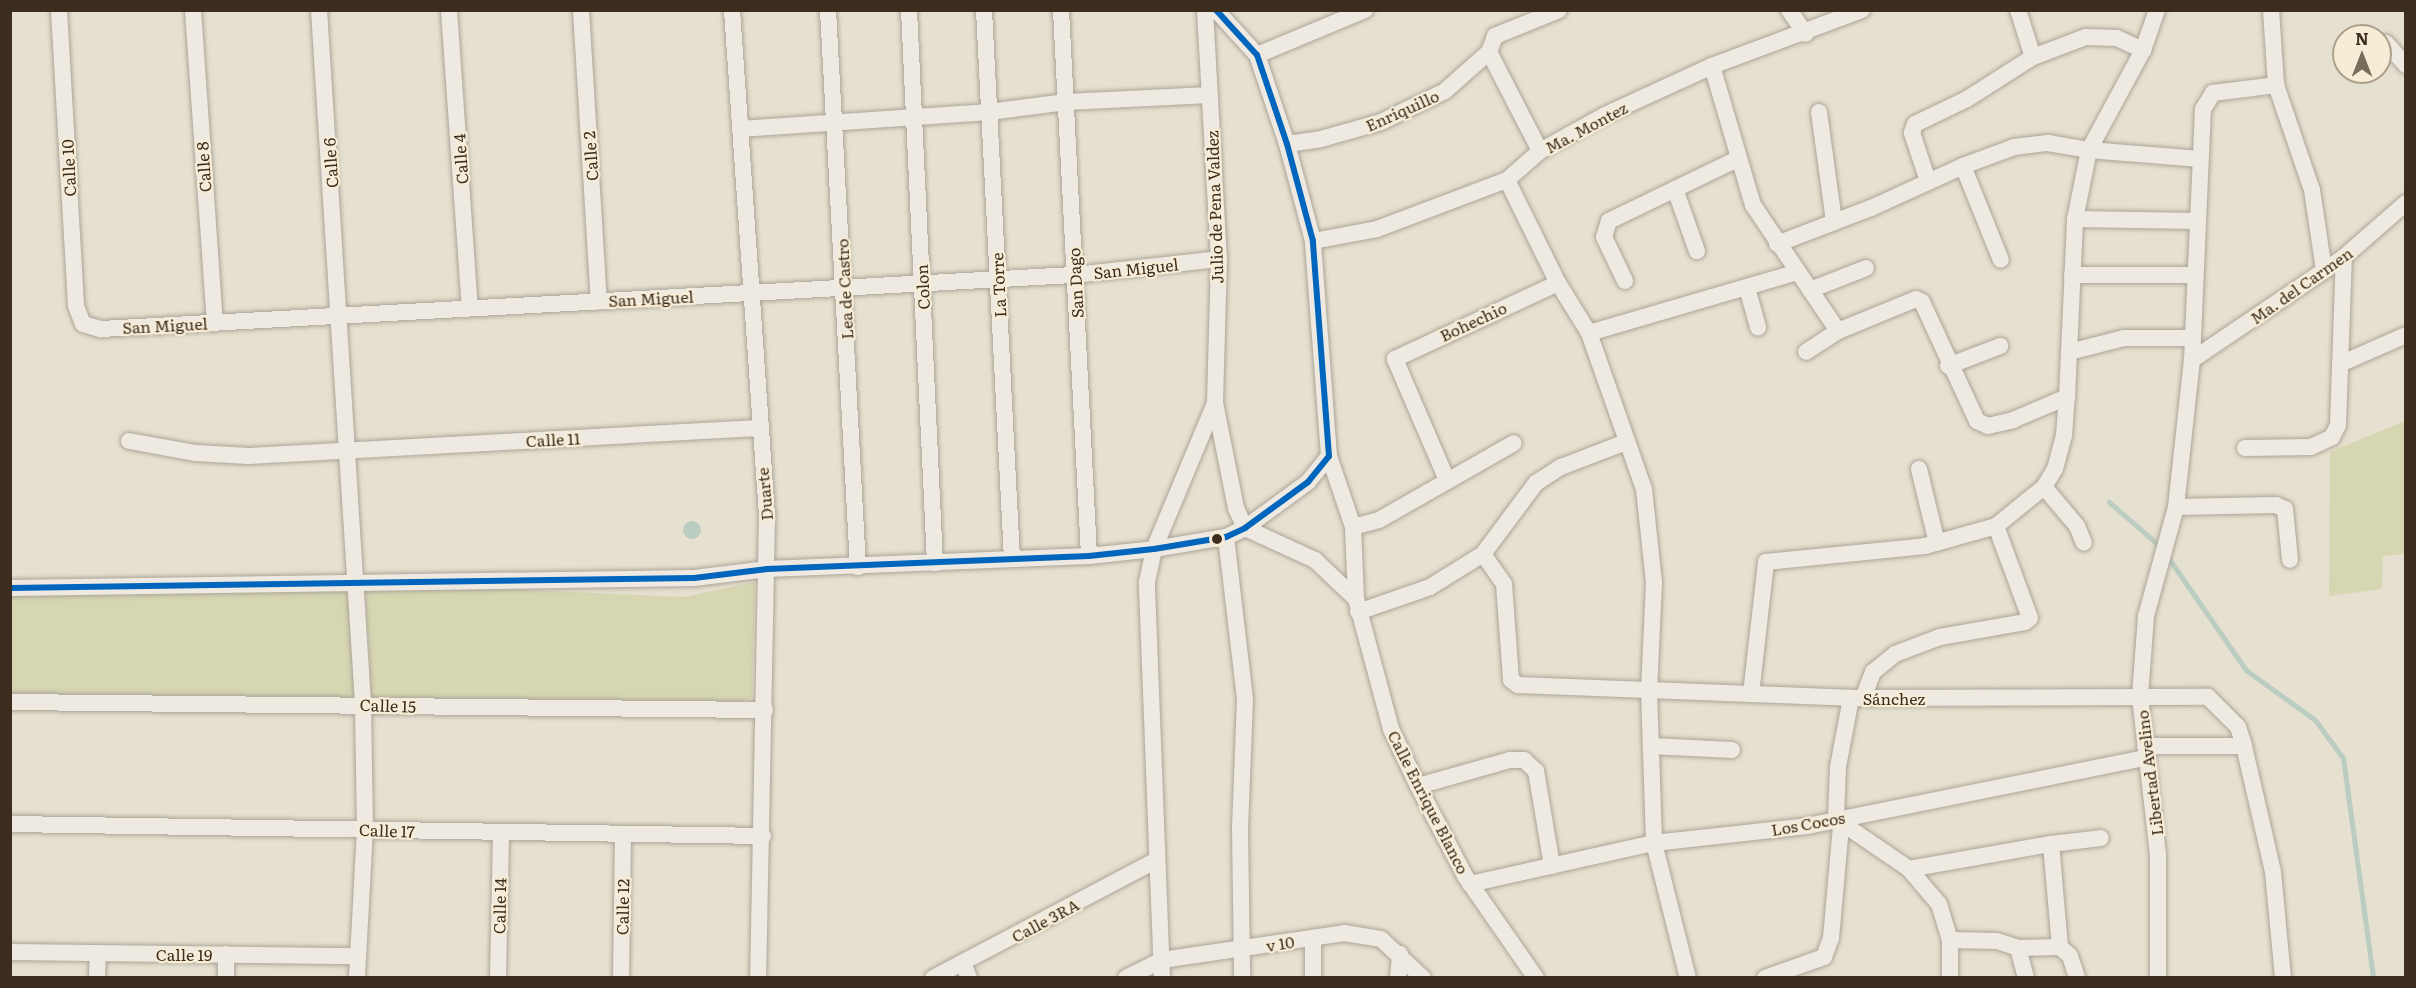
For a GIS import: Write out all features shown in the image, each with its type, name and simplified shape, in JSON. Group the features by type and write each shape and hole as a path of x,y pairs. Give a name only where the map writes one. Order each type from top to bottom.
{"street":[{"name":"Calle 10","path":"59,10 76,306 83,324"},
{"name":"Calle 8","path":"194,10 215,322"},
{"name":"Calle 6","path":"319,10 341,316 363,704 365,829 357,978"},
{"name":"Calle 4","path":"449,10 470,307"},
{"name":"Calle 2","path":"581,10 599,301"},
{"name":"Duarte","path":"732,10 752,292 758,428 767,516 763,836 758,978"},
{"name":"Lea de Castro","path":"828,10 836,123 858,567"},
{"name":"Colon","path":"909,10 935,563"},
{"name":"La Torre","path":"984,10 1012,560"},
{"name":"San Dago","path":"1061,10 1089,556"},
{"name":"Julio de Pena Valdez","path":"1205,10 1219,259 1215,403 1236,508 1245,528"},
{"path":"1216,10 1257,55 1365,10"},
{"name":"Enriquillo","path":"1287,144 1321,139 1382,122 1445,91 1489,52 1495,36 1559,10"},
{"path":"1789,10 1806,34"},
{"name":"Ma. Montez","path":"1313,241 1377,229 1507,180 1540,151 1605,115 1712,66 1806,34 1862,10"},
{"path":"2018,10 2033,57"},
{"path":"1751,694 1766,561 1937,543 1996,526 2044,487 2055,469 2064,436 2075,219 2089,150 2143,50 2157,10"},
{"path":"2271,10 2276,85 2312,190 2324,270"},
{"path":"1928,180 1912,133 1916,124 1967,99 2033,57 2086,37 2117,38 2143,50"},
{"path":"2392,50 2406,65"},
{"path":"1489,52 1540,151"},
{"name":"Calle Enrique Blanco","path":"1257,55 1287,144 1313,241 1329,456 1353,527 1357,605 1391,729 1418,786 1470,884 1536,978"},
{"path":"1712,66 1737,159 1753,205 1777,244 1838,331"},
{"name":"Libertad Avelino","path":"2158,978 2158,855 2140,696 2146,616 2156,570 2176,507 2192,360 2204,109 2213,93 2276,85"},
{"path":"740,129 989,112 1065,102 1209,95"},
{"path":"1819,112 1834,222"},
{"path":"1777,244 1963,166 2031,143 2200,159"},
{"path":"1625,281 1604,229 1609,221 1737,159"},
{"path":"1963,166 2001,260"},
{"path":"1507,180 1558,283 1588,333 1644,489 1654,582 1649,692 1654,843 1688,978"},
{"path":"1675,189 1697,251"},
{"name":"Ma. del Carmen","path":"2192,360 2344,257 2406,203"},
{"path":"2075,219 2198,221"},
{"path":"2245,448 2325,444 2338,425 2344,257"},
{"name":"San Miguel","path":"83,324 101,329 341,316 1074,274 1219,259"},
{"path":"1810,290 1866,268"},
{"path":"1588,333 1797,272"},
{"path":"2072,275 2195,275"},
{"name":"Bohechio","path":"1447,480 1395,365 1399,355 1558,283"},
{"path":"1747,288 1758,327"},
{"path":"1806,352 1838,331 1916,299 1922,302 1948,366 1977,422 1988,426 2013,420 2067,397"},
{"path":"2340,364 2406,335"},
{"path":"2069,352 2124,338 2193,338"},
{"path":"1948,366 2000,346"},
{"name":"Julio de Pena Valdez","path":"1162,978 1155,861 1147,582 1154,549 1215,403"},
{"name":"Calle 11","path":"129,441 196,453 249,456 758,428"},
{"path":"1245,528 1315,560 1357,605 1430,586 1483,554 1536,483 1561,468 1626,442"},
{"path":"1353,527 1379,520 1515,443"},
{"path":"10,588 694,579 766,569 1089,556 1154,549 1226,537 1245,528 1308,482 1329,456"},
{"path":"1919,470 1937,543"},
{"path":"2044,487 2077,526 2084,543"},
{"path":"2176,507 2276,505 2286,509 2290,560"},
{"path":"1765,978 1824,957 1831,938 1839,822 1838,767 1857,698 1873,672 1895,654 1940,637 2025,622 2030,618 1996,526"},
{"path":"1226,537 1245,699 1240,827 1242,978"},
{"name":"Sánchez","path":"1483,554 1504,584 1511,680 1518,686 1857,698 2208,697 2238,727 2244,746 2273,872 2283,978"},
{"name":"Calle 15","path":"10,702 765,710"},
{"path":"1651,746 1732,750"},
{"name":"Los Cocos","path":"1470,884 1654,843 1839,822 2145,752 2244,746"},
{"path":"1418,786 1510,760 1524,760 1536,771 1552,866"},
{"path":"1839,822 1910,869 1939,904 1950,940 1950,978"},
{"name":"Calle 17","path":"10,824 365,829 501,835 763,836"},
{"name":"Calle 14","path":"498,978 501,835"},
{"name":"Calle 12","path":"621,978 623,836"},
{"path":"1910,869 2051,844 2101,838"},
{"path":"2051,844 2065,952 2077,978"},
{"name":"Calle 3RA","path":"933,978 966,970 1155,861"},
{"name":"v 10","path":"1126,978 1162,960 1344,933 1381,939 1400,954 1423,978"},
{"path":"1313,938 1313,978"},
{"path":"1950,940 1998,941 2018,948 2065,952"},
{"path":"2018,948 2026,978"},
{"name":"Calle 19","path":"10,952 357,956"},
{"path":"97,978 98,953"},
{"path":"226,954 226,978"},
{"path":"1398,978 1400,954"}],"green space":[{"path":"2405,421 2405,554 2383,556 2382,589 2329,596 2330,452"},
{"path":"755,582 752,697 722,710 372,705 365,583 684,597"},
{"path":"11,589 358,589 363,704 11,702"}],"shaded area":[{"path":"688,521 696,521 701,526 699,537 688,539 683,534 683,526"}],"waterway":[{"path":"2109,502 2162,548"},
{"path":"2167,556 2246,670 2315,720 2343,758 2373,978"}],"transit line":[{"path":"10,588 694,578 767,569 1089,556 1154,549 1226,537 1245,528 1308,482 1329,456 1313,241 1287,144 1257,55 1216,10"}]}
